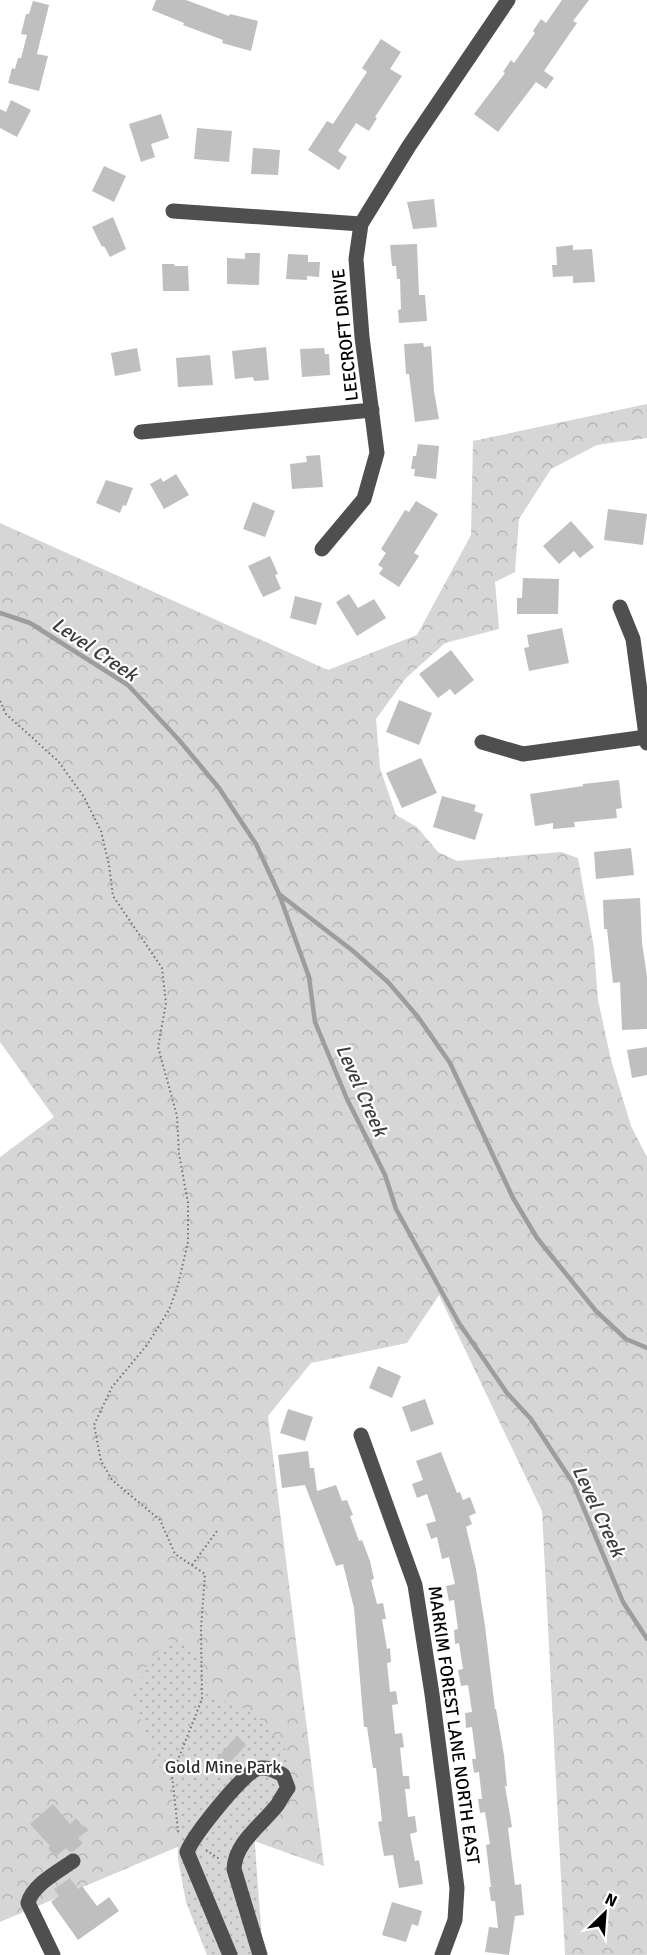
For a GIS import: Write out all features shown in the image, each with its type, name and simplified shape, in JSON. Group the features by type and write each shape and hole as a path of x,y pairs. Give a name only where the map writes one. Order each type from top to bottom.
{"street":[{"name":"LEECROFT DRIVE","path":"322,549 364,499 377,453 362,337 356,259 361,224 408,146 508,0"},
{"path":"173,211 361,224"},
{"path":"141,432 372,410"},
{"path":"482,742 523,754 646,740 633,639 620,607"},
{"name":"MARKIM FOREST LANE NORTH EAST","path":"362,1435 415,1585 457,1888 455,1920 442,1955"},
{"path":"230,1955 187,1852 192,1840 244,1779 256,1769 269,1768 284,1775 288,1788 278,1804 243,1844 234,1858 234,1869 260,1955"},
{"path":"53,1955 28,1903 38,1887 73,1860"}],"path":[{"path":"0,701 6,714 58,761 84,796 101,831 113,897 162,968 166,1003 158,1047 177,1116 179,1154 188,1203 188,1242 178,1285 169,1310 147,1345 112,1387 94,1425 100,1461 112,1480 160,1520 175,1554 205,1574 201,1628 202,1700 172,1775 178,1831 234,1869"},
{"path":"192,1565 216,1531"}],"green space":[{"path":"647,404 647,438 597,445 551,469 519,519 515,572 495,582 499,629 445,643 406,678 376,719 380,768 396,815 417,827 438,852 457,861 561,852 578,858 594,948 598,1000 611,1060 631,1126 647,1157 647,1955 565,1955 542,1511 439,1295 407,1343 311,1363 268,1416 324,1866 220,1829 0,1922 0,1157 54,1117 0,1042 0,523 328,670 417,635 471,535 473,441"},
{"name":"Gold Mine Park","path":"169,1639 201,1650 209,1696 252,1711 288,1752 286,1797 253,1818 263,1955 207,1955 186,1902 178,1859 177,1810 132,1697 147,1666"}],"building":[{"path":"156,0 186,0 229,16 230,14 258,21 251,51 222,43 223,40 152,10"},
{"path":"562,0 589,0 573,21 577,23 544,71 554,78 546,89 536,82 498,132 474,114 505,73 503,72 511,60 514,63 535,33 533,31 541,19 546,23"},
{"path":"33,1 49,5 37,54 48,56 39,91 8,83 12,68 15,69 18,58 21,58 27,35 21,34 26,14 29,14"},
{"path":"381,39 401,52 390,69 402,76 375,117 377,118 369,131 356,123 338,151 347,157 339,170 308,150 327,121 333,124 367,72 362,68"},
{"path":"11,100 31,110 17,137 0,128 0,109 6,112"},
{"path":"161,114 169,138 151,144 155,157 141,162 129,124"},
{"path":"197,128 232,131 229,162 194,159"},
{"path":"253,148 280,150 278,175 251,174"},
{"path":"104,166 126,176 114,202 92,191"},
{"path":"434,199 437,227 413,229 407,202"},
{"path":"113,217 126,249 110,257 92,227"},
{"path":"417,244 419,295 425,295 427,321 399,323 400,279 397,279 396,266 392,266 390,245"},
{"path":"573,245 573,250 592,249 595,282 573,283 573,276 553,277 552,265 557,265 556,247"},
{"path":"245,253 260,253 259,285 227,284 227,258 245,259"},
{"path":"288,254 308,255 308,262 320,262 319,277 307,276 307,280 286,279"},
{"path":"162,264 188,266 189,291 163,291"},
{"path":"423,343 424,347 431,346 434,391 439,419 415,422 409,374 406,374 404,344"},
{"path":"266,347 269,380 254,381 253,377 235,379 232,351"},
{"path":"137,348 141,371 115,376 111,353"},
{"path":"324,348 325,354 329,354 330,375 302,377 300,349"},
{"path":"210,355 213,385 178,387 176,358"},
{"path":"418,444 439,446 436,479 414,476 415,469 411,469"},
{"path":"320,455 323,487 292,489 290,464 307,462 306,456"},
{"path":"176,474 189,495 164,509 150,484 161,478 163,482"},
{"path":"106,480 133,488 126,506 123,505 120,513 96,503"},
{"path":"416,501 438,514 414,553 419,556 399,587 379,574 383,568 378,565 386,553 381,549 405,510 409,512"},
{"path":"253,502 275,511 265,537 243,529"},
{"path":"608,509 647,514 643,545 604,540"},
{"path":"571,521 594,547 580,558 574,551 559,564 543,546"},
{"path":"270,556 278,574 275,575 281,589 263,597 248,566"},
{"path":"523,578 559,579 558,614 517,614 517,598 522,598"},
{"path":"349,594 358,608 374,599 386,618 357,636 336,602"},
{"path":"295,596 322,603 316,625 290,618"},
{"path":"562,628 569,663 529,671 524,648 529,647 527,635"},
{"path":"451,650 474,680 455,695 450,689 438,698 419,674"},
{"path":"399,700 432,713 419,745 386,732"},
{"path":"421,758 437,793 402,808 386,773"},
{"path":"619,780 622,808 616,809 617,818 574,822 575,827 553,829 553,823 535,826 530,794"},
{"path":"442,796 476,805 474,811 483,814 475,840 433,827"},
{"path":"631,848 634,875 596,879 594,852"},
{"path":"640,898 642,943 647,976 647,1029 622,1030 620,982 613,983 607,929 604,929 603,900"},
{"path":"647,1047 647,1075 632,1078 627,1050"},
{"path":"378,1366 401,1376 392,1398 369,1388"},
{"path":"425,1399 434,1424 411,1432 402,1407"},
{"path":"288,1409 313,1417 305,1441 280,1433"},
{"path":"308,1451 310,1468 314,1468 317,1491 336,1485 342,1501 347,1500 359,1541 362,1540 370,1561 374,1579 371,1580 377,1604 383,1603 386,1619 382,1619 387,1649 390,1648 391,1662 387,1663 390,1692 396,1691 398,1704 392,1705 395,1734 402,1733 404,1747 400,1748 403,1776 409,1776 410,1789 405,1789 408,1817 415,1816 417,1832 410,1834 415,1861 419,1860 423,1884 399,1888 393,1855 384,1856 378,1822 382,1821 376,1768 373,1768 367,1727 364,1727 354,1608 343,1564 336,1566 305,1485 282,1488 278,1455"},
{"path":"441,1452 457,1493 460,1492 463,1500 470,1497 476,1513 469,1516 472,1524 466,1527 476,1569 495,1709 504,1755 507,1786 505,1786 512,1827 508,1828 515,1885 521,1884 524,1915 515,1916 509,1955 485,1952 489,1927 498,1928 495,1901 491,1901 489,1887 491,1887 486,1845 490,1844 485,1812 480,1813 478,1799 482,1799 479,1772 474,1773 472,1759 476,1759 472,1727 466,1728 465,1713 472,1712 468,1685 461,1686 458,1670 463,1669 459,1643 455,1644 454,1630 458,1629 454,1600 449,1601 446,1586 455,1584 449,1557 442,1559 437,1537 431,1539 426,1524 436,1521 427,1494 417,1498 412,1484 423,1480 416,1461"},
{"path":"237,1736 246,1745 223,1770 214,1761"},
{"path":"53,1804 70,1824 76,1818 87,1831 78,1838 83,1843 74,1851 70,1852 66,1848 55,1857 48,1848 50,1846 30,1824"},
{"path":"70,1878 78,1889 82,1886 97,1906 109,1897 119,1911 78,1940 51,1902 59,1896 54,1889"},
{"path":"392,1902 422,1911 418,1926 412,1924 406,1942 382,1935"}],"waterway":[{"name":"Level Creek","path":"0,613 30,623 128,685 179,740 219,788 256,844 279,894 309,977 315,1022 347,1099 385,1175 396,1209 459,1323 507,1393 531,1419 573,1483 623,1602 647,1639"},
{"path":"279,894 353,951 388,982 418,1017 450,1063 513,1198 537,1238 596,1311 626,1339 647,1348"}]}
